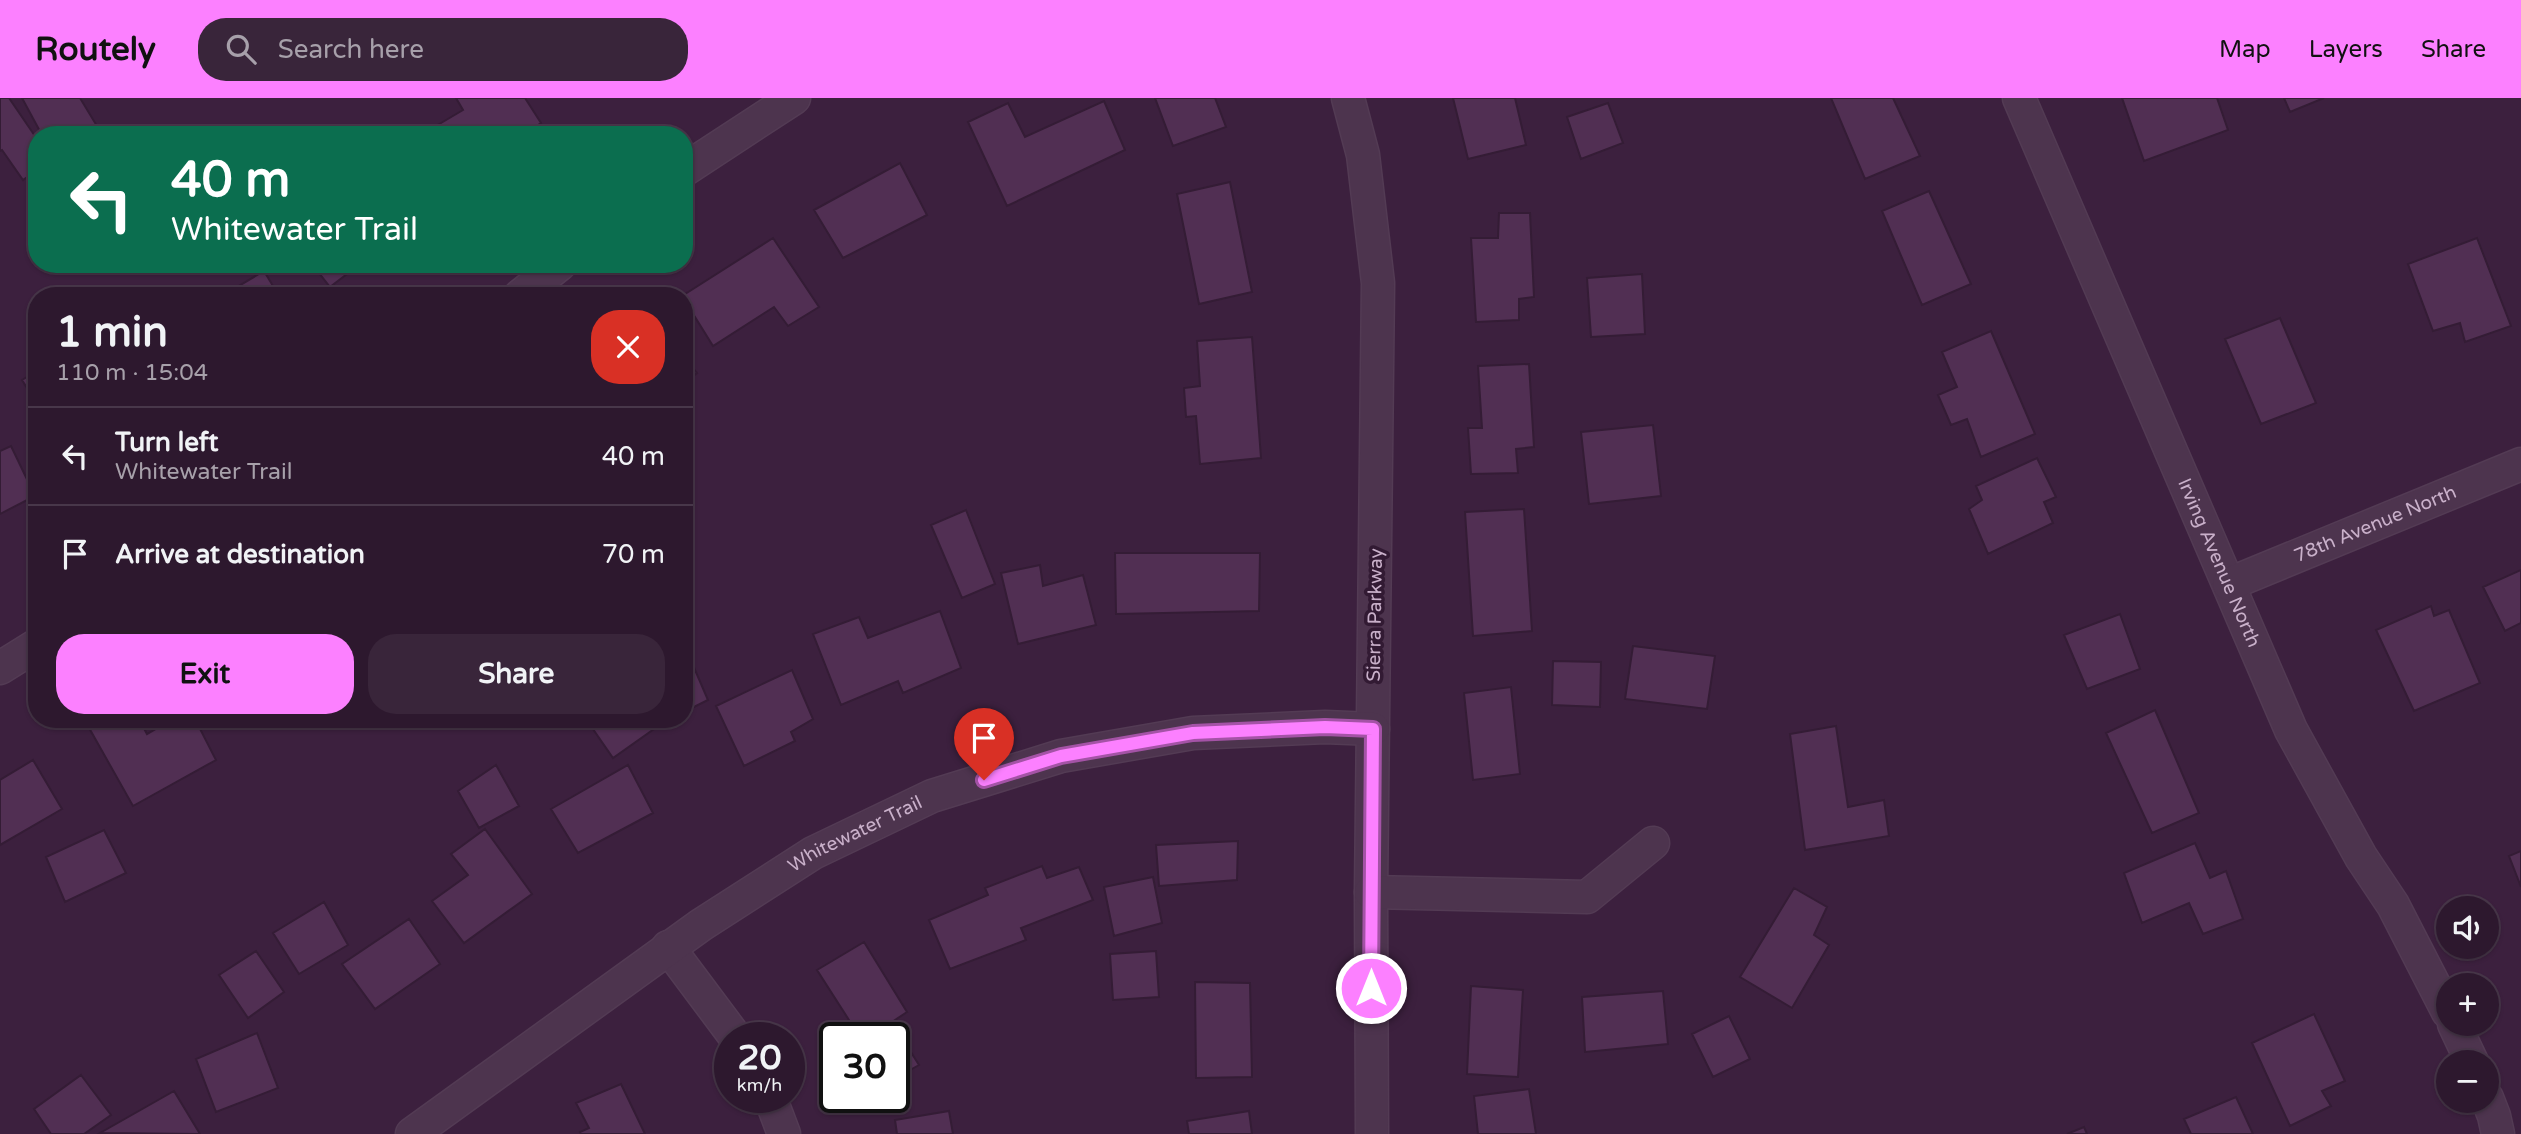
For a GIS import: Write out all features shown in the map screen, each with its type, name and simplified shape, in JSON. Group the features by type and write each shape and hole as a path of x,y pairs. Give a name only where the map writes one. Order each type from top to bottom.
{"street":[{"path":"693,164 794,98"},
{"name":"Sierra Parkway","path":"1348,98 1363,155 1378,283 1371,891 1372,1134"},
{"name":"Irving Avenue North","path":"2019,98 2291,730 2361,857 2393,905 2436,989"},
{"path":"531,287 549,273"},
{"name":"78th Avenue North","path":"2229,584 2521,464"},
{"path":"0,668 28,651"},
{"name":"Whitewater Trail","path":"412,1134 667,947 813,853 932,796 1061,756 1193,733 1325,727 1373,729"},
{"path":"1371,891 1587,897 1653,844"},
{"path":"667,947 724,1022"},
{"path":"776,1113 784,1134"},
{"path":"2493,1113 2502,1129"}],"building":[{"path":"0,98 9,98 28,126 28,176 23,180 2,150 0,151"},
{"path":"22,98 80,98 97,126 37,126"},
{"path":"456,98 525,98 541,123 536,126 436,126 463,110"},
{"path":"1155,98 1215,98 1226,127 1173,146"},
{"path":"1453,98 1515,98 1526,145 1468,159"},
{"path":"1831,98 1893,98 1920,156 1865,179"},
{"path":"2122,98 2217,98 2228,130 2144,161"},
{"path":"2284,98 2324,98 2290,112"},
{"path":"1104,101 1125,150 1007,206 968,122 1008,103 1025,137"},
{"path":"1608,103 1623,143 1581,159 1567,117"},
{"path":"900,163 927,215 843,258 814,210"},
{"path":"1230,182 1252,292 1199,304 1177,194"},
{"path":"1929,191 1971,284 1922,305 1882,211"},
{"path":"1499,213 1530,213 1534,297 1519,299 1519,320 1476,322 1471,238 1498,238"},
{"path":"773,238 819,307 788,326 774,307 713,346 693,314 693,289"},
{"path":"2477,238 2511,326 2465,342 2460,323 2433,331 2408,264"},
{"path":"265,273 274,287 237,287"},
{"path":"319,273 348,273 330,287"},
{"path":"1642,274 1645,334 1591,337 1587,278"},
{"path":"2280,318 2316,403 2261,424 2225,339"},
{"path":"1991,331 2035,434 1981,457 1967,419 1951,425 1938,395 1957,387 1942,352"},
{"path":"1252,337 1261,458 1200,464 1196,416 1186,417 1184,388 1200,386 1197,341"},
{"path":"1529,364 1534,447 1516,449 1518,473 1471,474 1468,428 1482,428 1478,366"},
{"path":"28,376 28,390 22,380"},
{"path":"1653,425 1661,496 1589,504 1581,432"},
{"path":"11,446 28,481 28,500 0,514 0,451"},
{"path":"2037,458 2056,497 2044,502 2053,523 1988,554 1969,509 1982,500 1976,486"},
{"path":"1524,509 1532,631 1473,636 1465,512"},
{"path":"966,510 995,584 962,598 931,525"},
{"path":"1115,553 1260,553 1259,611 1116,614"},
{"path":"1040,565 1043,586 1083,575 1096,625 1018,644 1001,573"},
{"path":"2521,570 2521,623 2505,631 2483,587"},
{"path":"2431,606 2434,616 2449,610 2480,683 2414,711 2376,630"},
{"path":"940,611 961,668 903,693 898,681 841,705 813,634 859,617 868,638"},
{"path":"2120,614 2140,669 2087,689 2064,635"},
{"path":"1633,646 1715,656 1707,709 1625,699"},
{"path":"1553,661 1601,662 1600,707 1552,705"},
{"path":"693,665 708,700 693,708"},
{"path":"792,670 813,719 791,732 795,741 744,766 716,706"},
{"path":"1511,687 1520,774 1473,780 1464,693"},
{"path":"2155,710 2199,813 2152,833 2106,733"},
{"path":"1836,726 1848,807 1884,800 1889,836 1805,850 1790,734"},
{"path":"89,728 144,728 147,734 157,728 200,728 216,760 133,806"},
{"path":"592,728 653,728 654,729 613,758"},
{"path":"33,760 62,809 0,845 0,780"},
{"path":"496,765 519,806 479,828 458,791"},
{"path":"628,765 653,813 578,853 551,809"},
{"path":"485,829 532,894 464,943 432,901 468,875 451,854"},
{"path":"104,830 126,873 65,902 46,857"},
{"path":"1238,841 1237,880 1159,886 1156,845"},
{"path":"2195,843 2210,878 2226,871 2243,919 2203,934 2189,903 2142,923 2124,873"},
{"path":"2521,851 2521,887 2509,856"},
{"path":"1042,866 1047,878 1079,867 1093,900 1021,928 1026,940 950,969 929,920 988,895 985,888"},
{"path":"1153,877 1162,923 1114,936 1104,887"},
{"path":"1794,888 1827,907 1814,935 1829,945 1792,1008 1740,977"},
{"path":"324,902 348,945 299,974 273,933"},
{"path":"409,919 440,964 375,1009 342,964"},
{"path":"864,942 907,1012 892,1022 847,1022 849,1020 817,970"},
{"path":"256,951 284,992 248,1018 219,975"},
{"path":"1156,951 1159,997 1113,1000 1110,954"},
{"path":"1195,982 1250,983 1252,1077 1196,1078"},
{"path":"1471,986 1523,990 1518,1077 1467,1074"},
{"path":"1663,991 1668,1044 1585,1052 1582,997"},
{"path":"2314,1014 2345,1081 2322,1091 2331,1106 2290,1126 2252,1043"},
{"path":"1729,1016 1750,1059 1713,1077 1692,1034"},
{"path":"257,1033 278,1088 216,1112 196,1059"},
{"path":"910,1051 919,1065 910,1070"},
{"path":"81,1075 111,1115 84,1134 51,1134 34,1109"},
{"path":"621,1084 645,1134 581,1134 580,1132 589,1128 576,1103"},
{"path":"1529,1089 1536,1134 1478,1134 1474,1096"},
{"path":"174,1091 200,1134 100,1133"},
{"path":"2236,1097 2253,1134 2191,1134 2184,1119"},
{"path":"949,1111 953,1134 897,1134 895,1120"},
{"path":"1249,1111 1252,1134 1189,1134 1187,1121"},
{"path":"2084,1127 2087,1134 2067,1134"}],"route":[{"path":"984,780 1061,756 1193,733 1325,727 1373,729 1371,988"}]}
